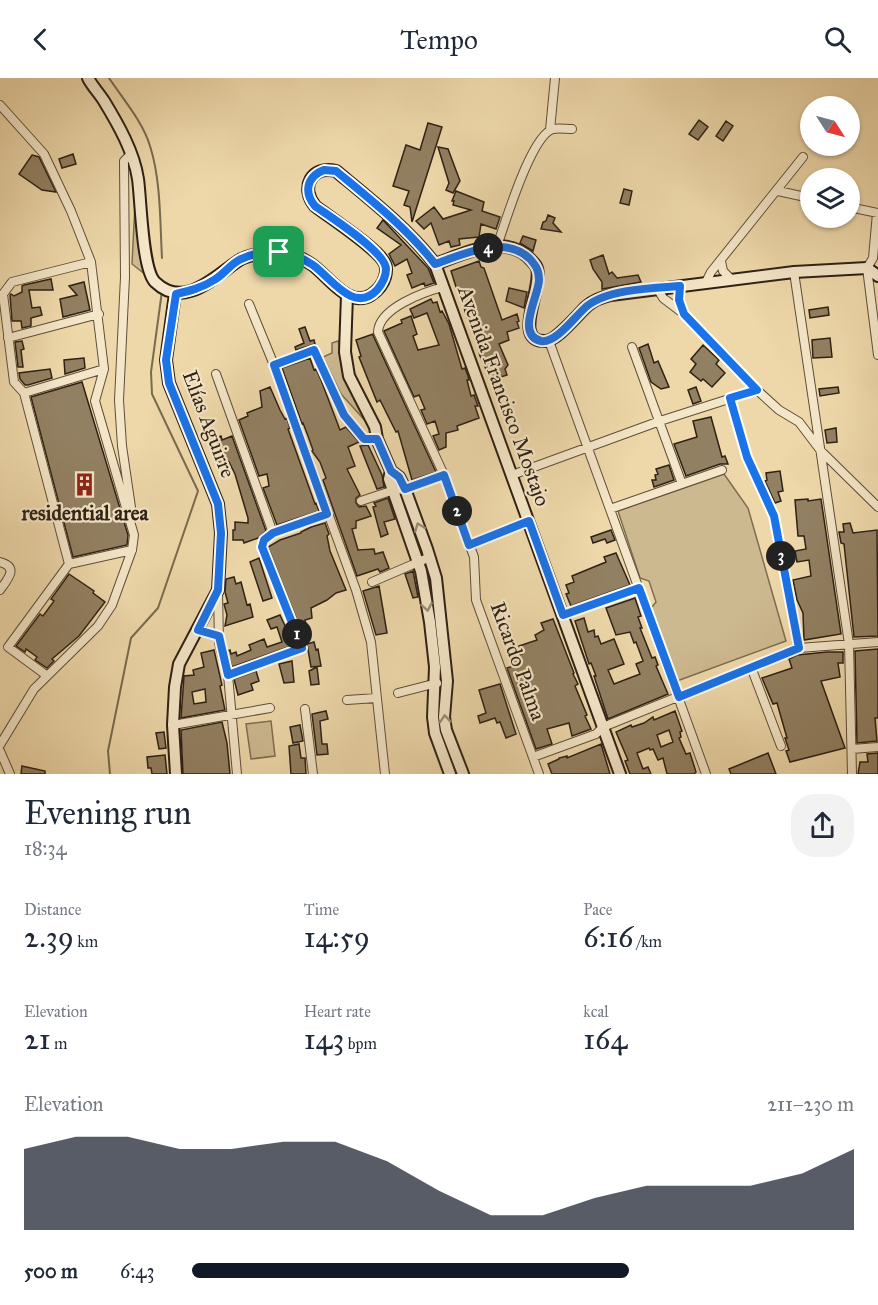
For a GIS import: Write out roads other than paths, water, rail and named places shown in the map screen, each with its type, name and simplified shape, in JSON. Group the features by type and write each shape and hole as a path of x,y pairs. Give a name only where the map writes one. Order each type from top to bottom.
{"street":[{"path":"88,78 113,118 131,154 138,179 146,253 153,281 170,291 196,289 215,280 240,260 261,253 279,252 291,254 312,264 347,295 345,352 349,376 375,427 377,439 391,471 390,479 399,490 430,557 436,578 447,681 444,717 446,729 463,774"},
{"path":"497,246 531,151 550,130 555,78"},
{"path":"0,105 44,154 71,211 91,262 104,369 95,401 134,535"},
{"path":"550,130 572,129"},
{"path":"0,745 25,702 46,675 98,626 112,605 132,550 134,535 122,446 119,400 125,277 124,161 131,154"},
{"path":"706,282 708,276 803,157"},
{"name":"Avenida Francisco Mostajo","path":"347,295 366,298 373,294 384,280 386,267 384,261 373,250 310,200 308,187 310,181 313,176 324,170 336,171 385,212 416,239 435,264 478,377 620,774"},
{"path":"778,191 800,196"},
{"path":"860,209 878,213 873,258 867,268 878,356"},
{"path":"435,264 468,252 497,246 513,248 525,254 537,267 539,281 528,321 530,332 535,339 549,341"},
{"path":"721,261 723,271 732,280"},
{"path":"69,564 24,393 14,382 3,294 12,282 91,262"},
{"path":"549,341 600,298 657,288 794,272 867,268 878,276"},
{"path":"794,272 849,644 852,774"},
{"path":"680,286 679,300 684,314"},
{"name":"Ricardo Palma","path":"443,287 420,293 407,300 378,326 381,340 444,475 474,557 476,600 539,774"},
{"path":"657,288 663,298 684,314 757,390 779,410 799,422 821,451 878,507"},
{"name":"Elías Aguirre","path":"170,291 166,360 169,383 218,504 221,533 218,590 179,664 173,724 176,774"},
{"path":"249,304 274,365 356,590 371,642 385,774"},
{"path":"8,338 99,314"},
{"path":"549,341 706,774"},
{"path":"632,347 682,484"},
{"path":"274,365 314,350 344,415 364,439 377,439"},
{"path":"24,393 104,369"},
{"path":"216,375 273,533"},
{"path":"512,476 660,421 757,390"},
{"path":"730,398 747,457 774,516 799,648"},
{"path":"610,509 722,470"},
{"path":"362,501 444,475"},
{"path":"399,490 418,561 430,622 435,684 433,717 435,733 450,774"},
{"path":"228,675 302,648 262,547 264,540 273,533 327,514"},
{"path":"469,545 529,521"},
{"path":"46,675 8,647 69,564 132,550"},
{"path":"372,582 430,557"},
{"path":"0,562 8,564 11,569 11,576 0,590"},
{"path":"563,615 639,588"},
{"path":"218,590 219,636 228,675 237,774"},
{"path":"198,630 219,636"},
{"path":"533,757 596,734 603,727 799,648 878,642"},
{"path":"751,667 781,746"},
{"path":"398,693 447,681"},
{"path":"347,700 376,698"},
{"path":"173,724 270,708"},
{"path":"305,710 313,774"},
{"path":"852,749 878,747"},
{"path":"0,751 10,774"}],"waterway":[{"path":"109,78 138,119 154,159 162,258"},
{"path":"110,774 108,751 131,638 158,608 198,491 152,394 151,372 162,291"}],"place":[{"name":"residential area","path":"85,485"}]}
